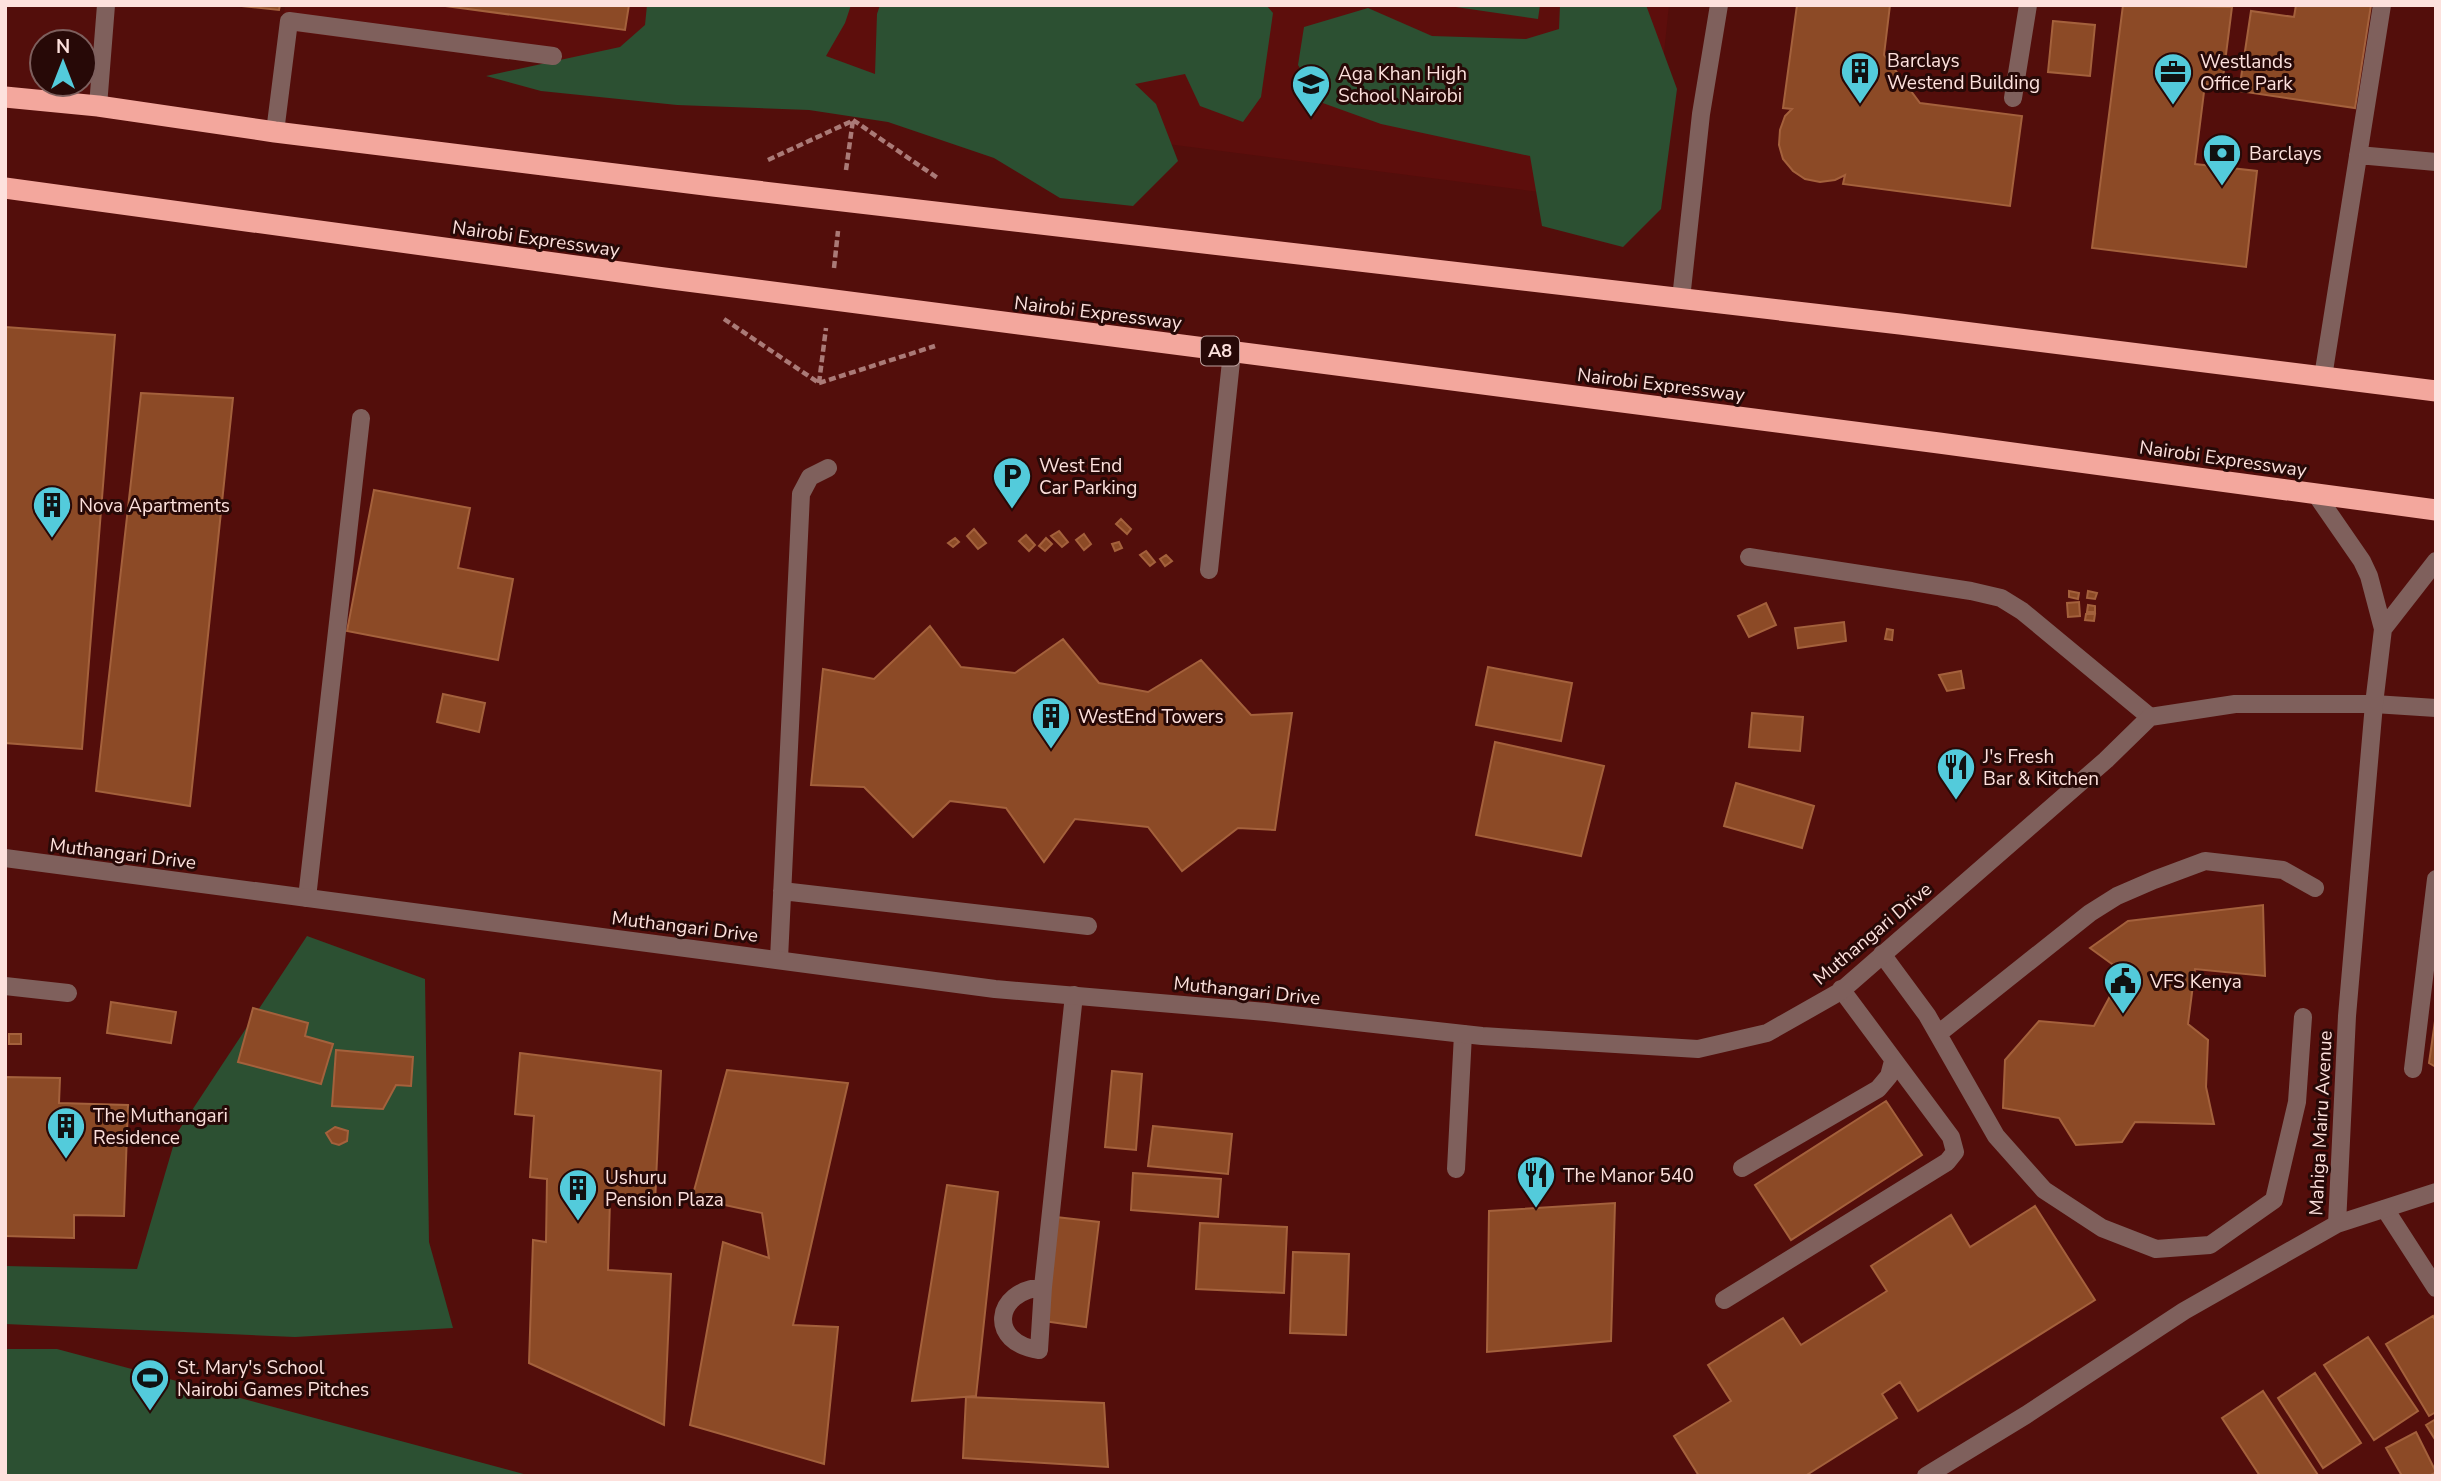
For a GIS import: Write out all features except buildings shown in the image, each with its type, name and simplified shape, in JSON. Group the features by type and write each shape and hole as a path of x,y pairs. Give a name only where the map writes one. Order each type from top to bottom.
{"highway":[{"path":"5,97 98,106 275,132 916,211 1681,299 2436,391"},
{"name":"Nairobi Expressway","path":"5,188 677,280 2436,510"}],"street":[{"path":"98,106 106,5"},
{"path":"1681,299 1701,114 1719,5"},
{"path":"2013,98 2028,5"},
{"path":"2323,377 2382,5"},
{"path":"275,132 289,21 553,56"},
{"path":"2358,155 2436,162"},
{"path":"1209,570 1232,352"},
{"path":"307,898 360,418"},
{"path":"779,959 801,494 810,477 828,468"},
{"path":"2315,493 2362,561 2369,576 2383,629"},
{"path":"1749,557 2001,598 2022,611 2150,717 2235,704 2436,708"},
{"path":"2383,629 2436,561"},
{"name":"Mahiga Mairu Avenue","path":"1926,1476 2026,1415 2184,1311 2337,1224 2347,1016 2383,629"},
{"name":"Muthangari Drive","path":"5,858 995,989 1266,1012 1463,1034 1698,1049 1767,1033 1841,989 2106,760 2150,717"},
{"path":"1938,1034 2090,913 2154,880 2205,861 2283,870 2315,888"},
{"path":"2413,1069 2436,879"},
{"path":"782,891 1088,926"},
{"path":"1882,954 1938,1034 1996,1136 2043,1190 2102,1227 2155,1249 2210,1245 2274,1200 2297,1102 2303,1017"},
{"path":"5,986 68,993"},
{"path":"1724,1300 1947,1162 1955,1152 1951,1137 1841,989"},
{"path":"1043,1287 1074,995"},
{"path":"1456,1169 1463,1034"},
{"path":"1742,1168 1878,1089 1889,1076 1893,1061"},
{"path":"2337,1224 2436,1192"},
{"path":"2385,1209 2436,1288"}],"path":[{"path":"760,164 853,120"},
{"path":"846,176 853,120"},
{"path":"853,120 942,182"},
{"path":"833,272 838,231"},
{"path":"719,316 819,383"},
{"path":"819,383 826,328"},
{"path":"819,383 944,343"}],"shaded area":[{"name":"Aga Khan High School Nairobi","path":"285,5 1669,5 1648,206 282,30"}],"green space":[{"path":"647,5 851,5 845,23 826,56 875,74 877,14 880,5 1266,5 1273,13 1261,97 1243,122 1200,106 1185,74 1135,84 1156,104 1178,161 1133,206 1060,198 994,158 888,122 809,110 677,105 541,91 486,76 620,47 645,25"},
{"path":"1442,5 1540,5 1538,19"},
{"path":"1560,5 1646,5 1677,89 1661,209 1623,247 1542,226 1530,156 1381,124 1320,102 1298,65 1304,27 1368,8 1432,36 1526,39 1559,29"},
{"path":"307,936 425,979 429,1242 453,1328 295,1337 5,1324 5,1266 137,1269 177,1133"},
{"name":"St. Mary's School Nairobi Games Pitches","path":"5,1349 57,1349 531,1476 5,1476"}],"place":[{"name":"Barclays Westend Building","path":"1860,105"},
{"name":"Westlands Office Park","path":"2173,106"},
{"name":"Aga Khan High School Nairobi","path":"1311,118"},
{"name":"Barclays","path":"2222,187"},
{"name":"West End Car Parking","path":"1012,510"},
{"name":"Nova Apartments","path":"52,539"},
{"name":"WestEnd Towers","path":"1051,750"},
{"name":"J's Fresh Bar & Kitchen","path":"1956,801"},
{"name":"VFS Kenya","path":"2123,1015"},
{"name":"The Muthangari Residence","path":"66,1160"},
{"name":"The Manor 540","path":"1536,1209"},
{"name":"Ushuru Pension Plaza","path":"578,1222"},
{"name":"St. Mary's School Nairobi Games Pitches","path":"150,1412"}]}
